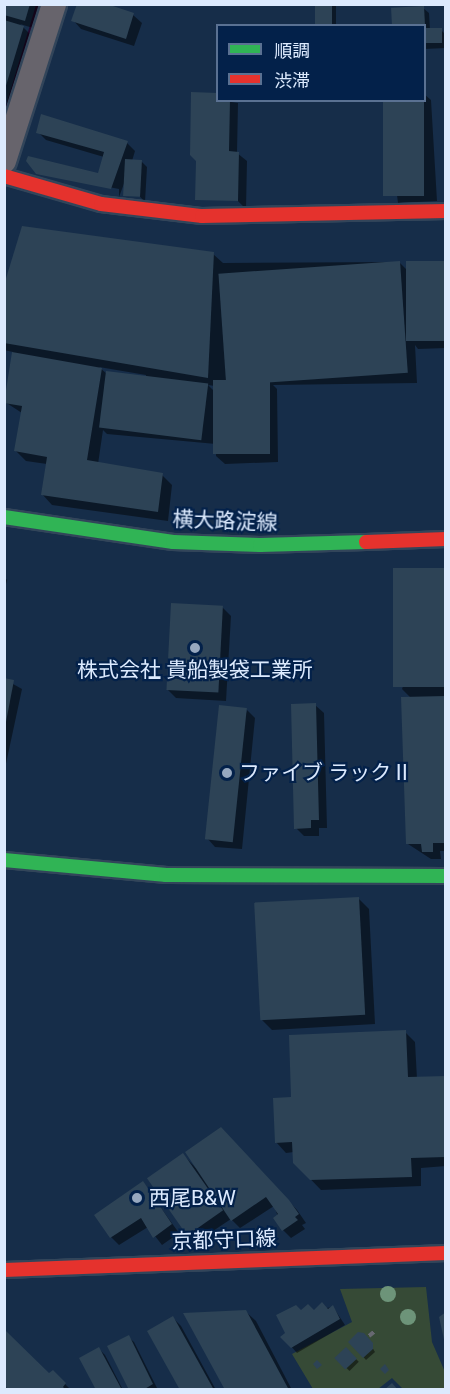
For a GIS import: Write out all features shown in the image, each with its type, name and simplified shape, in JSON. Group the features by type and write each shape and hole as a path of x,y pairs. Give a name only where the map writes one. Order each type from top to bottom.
{"street":[{"path":"4,161 54,4"},
{"path":"4,176 101,204 202,216 446,211"},
{"name":"横大路淀線","path":"4,518 173,542 260,545 446,539"},
{"path":"4,860 166,876 446,876"},
{"name":"京都守口線","path":"4,1270 446,1253"}],"path":[{"path":"369,1336 375,1331"}],"green space":[{"path":"426,1287 432,1342 445,1372 445,1389 403,1389 392,1378 378,1389 313,1389 292,1354 352,1322 340,1289"}],"shaded area":[{"path":"36,5 42,5 5,134 5,109"}],"building":[{"path":"4,4 30,4 25,21 4,15"},
{"path":"77,4 107,4 134,13 126,39 71,21"},
{"path":"315,4 332,4 332,24 315,24"},
{"path":"424,6 425,24 392,24 391,8"},
{"path":"4,20 24,26 5,89 4,89"},
{"path":"426,28 442,28 442,43 426,43"},
{"path":"191,92 216,93 216,102 230,102 229,151 239,152 238,201 195,200 196,161 190,155"},
{"path":"383,102 424,102 424,196 383,196"},
{"path":"41,114 128,141 111,189 36,174 26,161 28,156 98,173 104,152 36,133"},
{"path":"125,159 142,160 140,197 123,196"},
{"path":"22,226 214,252 208,378 4,343 4,285"},
{"path":"400,261 408,373 226,385 218,274"},
{"path":"406,261 446,261 446,341 406,341"},
{"path":"12,352 102,368 87,460 163,473 158,512 41,495 47,457 14,451 22,406 4,403"},
{"path":"106,371 208,384 201,440 99,428"},
{"path":"213,380 270,380 270,454 213,454"},
{"path":"393,568 446,568 446,687 393,687"},
{"name":"株式会社 貴船製袋工業所","path":"171,603 223,606 218,693 166,690"},
{"path":"4,678 14,680 6,722 4,722"},
{"path":"446,696 446,843 433,843 433,852 422,852 421,844 406,844 401,697"},
{"path":"316,703 319,820 311,820 311,828 294,829 291,704"},
{"name":"ファイブ ラックⅡ","path":"219,705 247,708 233,842 205,839"},
{"path":"359,897 365,1015 260,1020 254,902"},
{"path":"406,1030 408,1077 446,1076 446,1157 411,1158 412,1177 310,1180 293,1163 292,1142 275,1143 273,1098 291,1097 289,1035"},
{"path":"221,1127 289,1200 299,1214 295,1217 298,1220 282,1231 273,1218 278,1214 266,1197 231,1221 185,1152"},
{"path":"183,1153 223,1210 187,1236 147,1178"},
{"name":"西尾B&W","path":"143,1181 172,1224 153,1238 141,1218 110,1238 94,1215"},
{"path":"322,1302 328,1309 333,1305 340,1319 291,1348 280,1337 285,1333 276,1315 296,1305 301,1310 308,1304 314,1310"},
{"path":"246,1310 289,1390 225,1390 183,1313"},
{"path":"446,1312 446,1343 445,1344 439,1317"},
{"path":"173,1316 214,1390 180,1390 147,1331"},
{"path":"6,1331 49,1373 53,1370 66,1383 63,1387 66,1390 9,1390 4,1385"},
{"path":"358,1332 364,1333 373,1343 373,1349 363,1358 348,1342"},
{"path":"129,1335 153,1384 143,1390 129,1390 107,1346"},
{"path":"99,1347 122,1390 96,1390 79,1358"},
{"path":"346,1347 357,1359 345,1370 334,1358"},
{"path":"317,1360 322,1365 317,1369 313,1364"},
{"path":"385,1364 389,1370 385,1374 380,1369"},
{"path":"392,1383 398,1390 384,1390"}],"traffic: fast":[{"path":"4,517 173,542 260,545 366,542"},
{"path":"4,860 166,875 446,876"}],"traffic: jam":[{"path":"4,176 101,204 202,216 446,211"},
{"path":"366,542 446,539"},
{"path":"4,1270 446,1253"}],"place":[{"name":"株式会社 貴船製袋工業所","path":"195,648"},
{"name":"ファイブ ラックⅡ","path":"227,773"},
{"name":"西尾B&W","path":"137,1198"}]}
